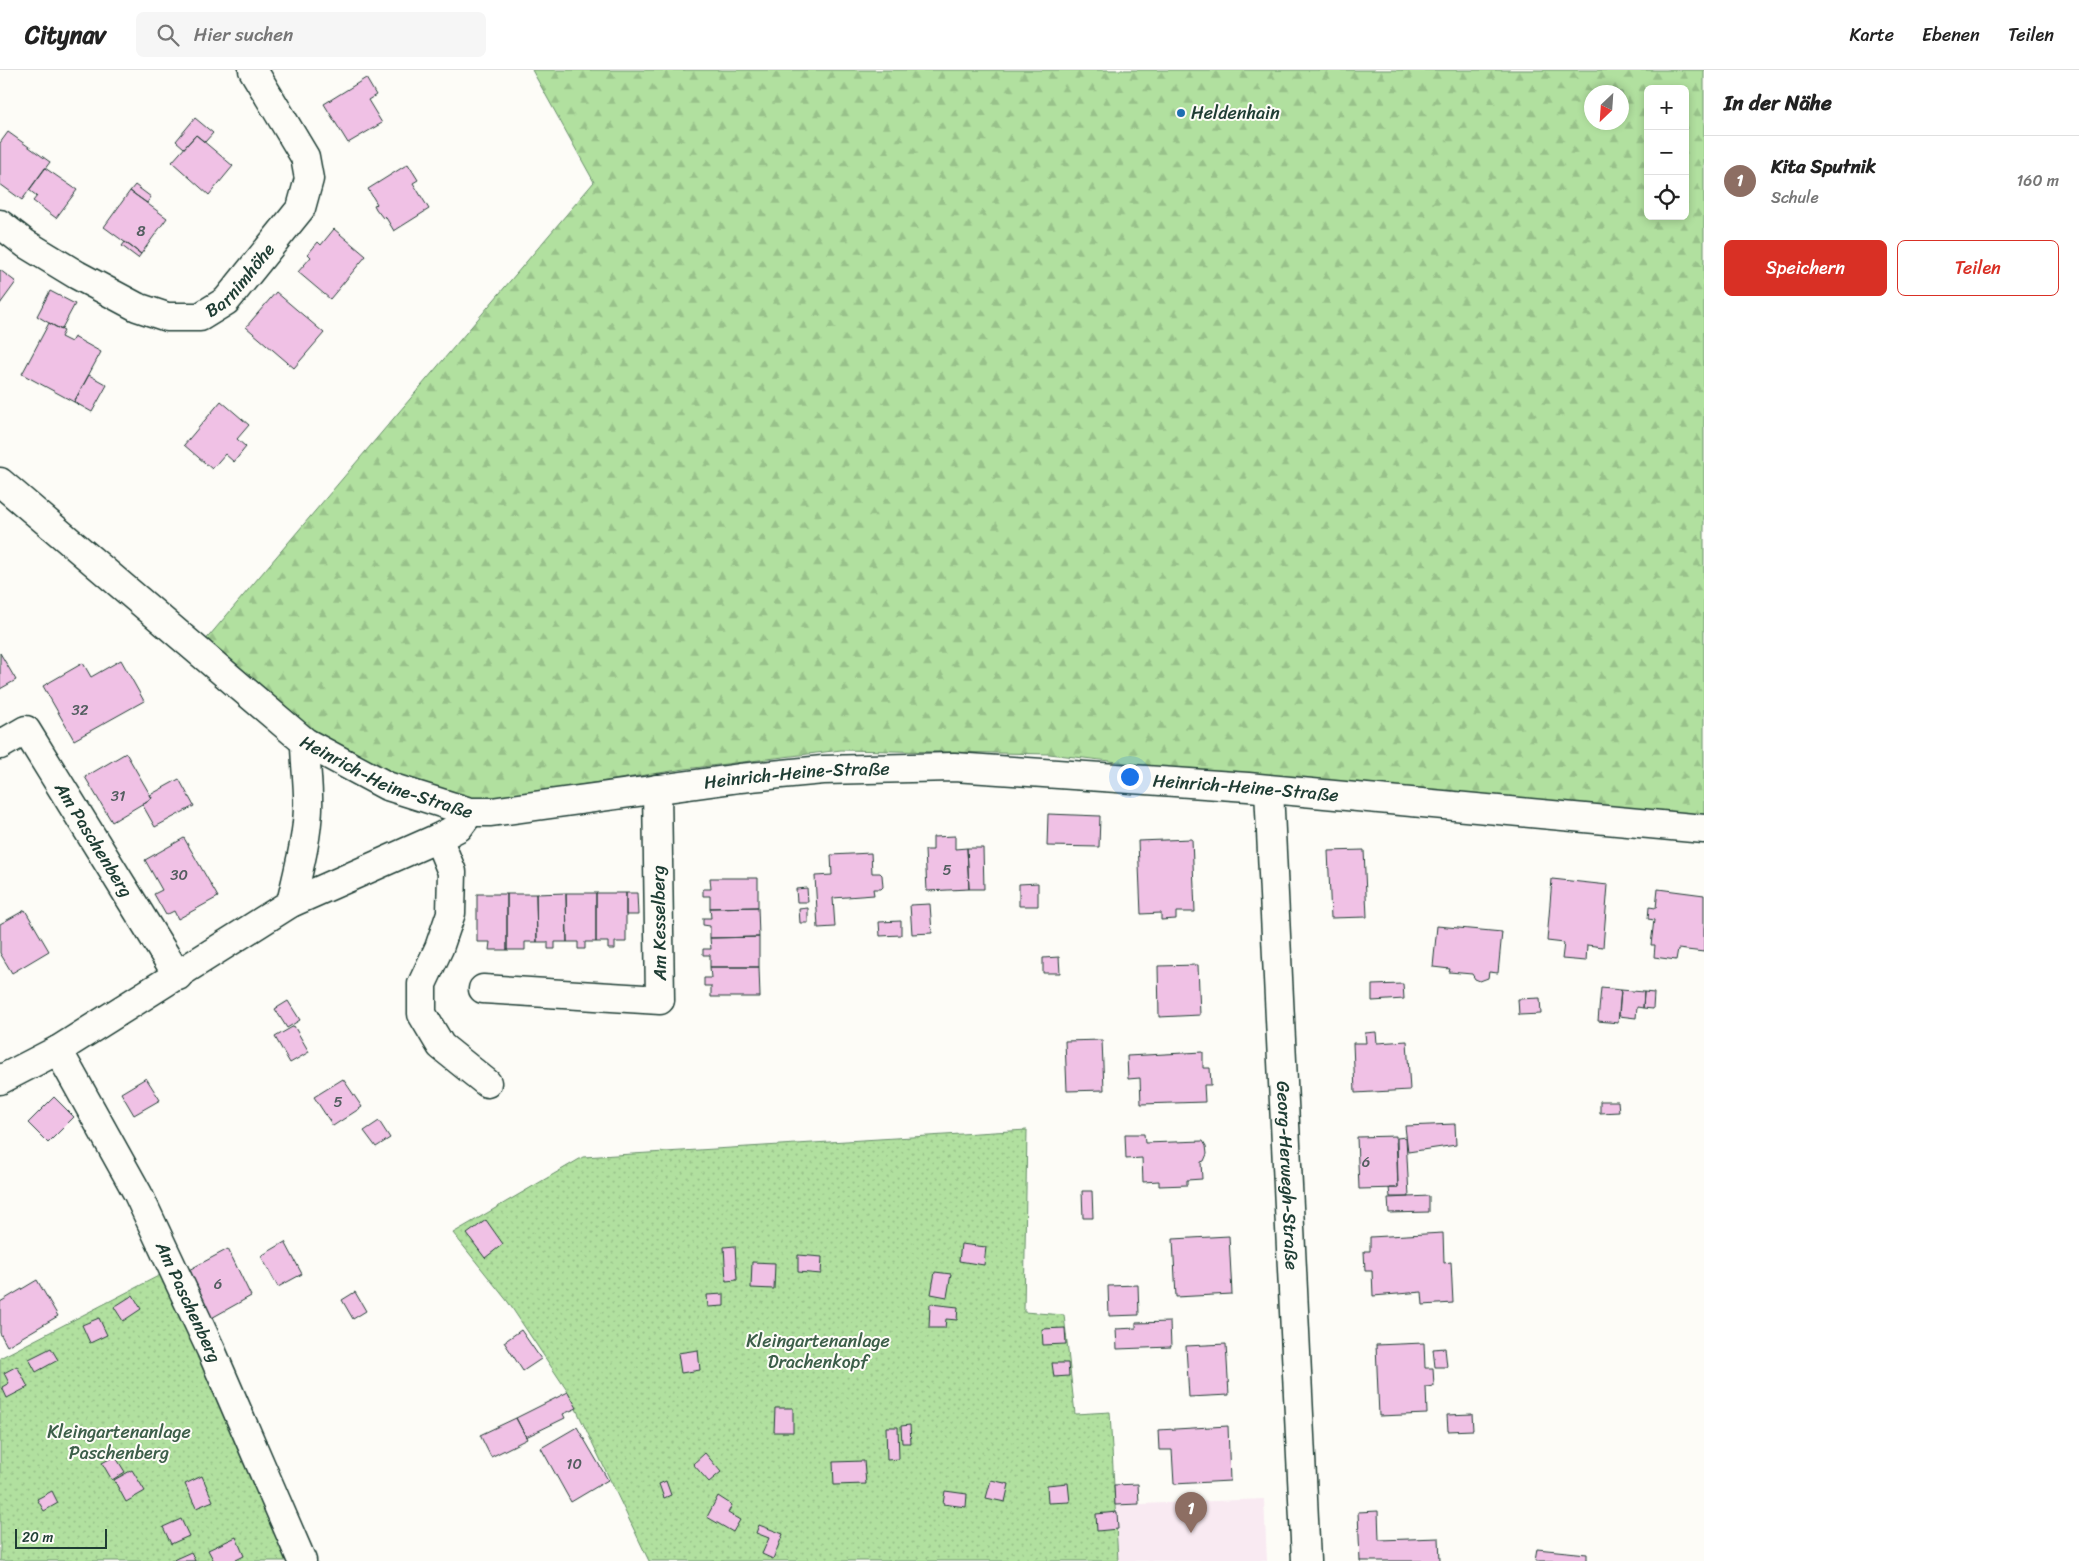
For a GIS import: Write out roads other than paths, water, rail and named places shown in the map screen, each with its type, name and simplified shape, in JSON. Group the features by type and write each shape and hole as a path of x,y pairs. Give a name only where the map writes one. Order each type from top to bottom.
{"street":[{"name":"Barnimhöhe","path":"0,224 26,244 77,275 137,307 167,316 200,317 226,301 301,208 309,179 305,156 253,70"},
{"name":"Heinrich-Heine-Straße","path":"0,482 305,742 387,786 470,812 491,812 740,778 823,770 954,767 1270,790 1704,830"},
{"name":"Am Paschenberg","path":"0,745 26,730 178,976"},
{"path":"291,903 304,846 308,808 305,742"},
{"name":"Am Kesselberg","path":"483,989 660,1000 656,789"},
{"name":"Georg-Herwegh-Straße","path":"1270,790 1306,1561"},
{"path":"0,1080 58,1050 291,903 438,838 459,827 470,812"},
{"path":"438,838 452,872 451,913 439,948 422,984 422,1014 441,1046 487,1083"},
{"name":"Am Paschenberg","path":"58,1050 142,1203 211,1350 302,1561"}],"place":[{"name":"Heldenhain","path":"1181,113"},
{"name":"Kita Sputnik","path":"1191,1533"}],"park label":[{"name":"Kleingartenanlage Drachenkopf","path":"818,1351"},
{"name":"Kleingartenanlage Paschenberg","path":"119,1442"}]}
